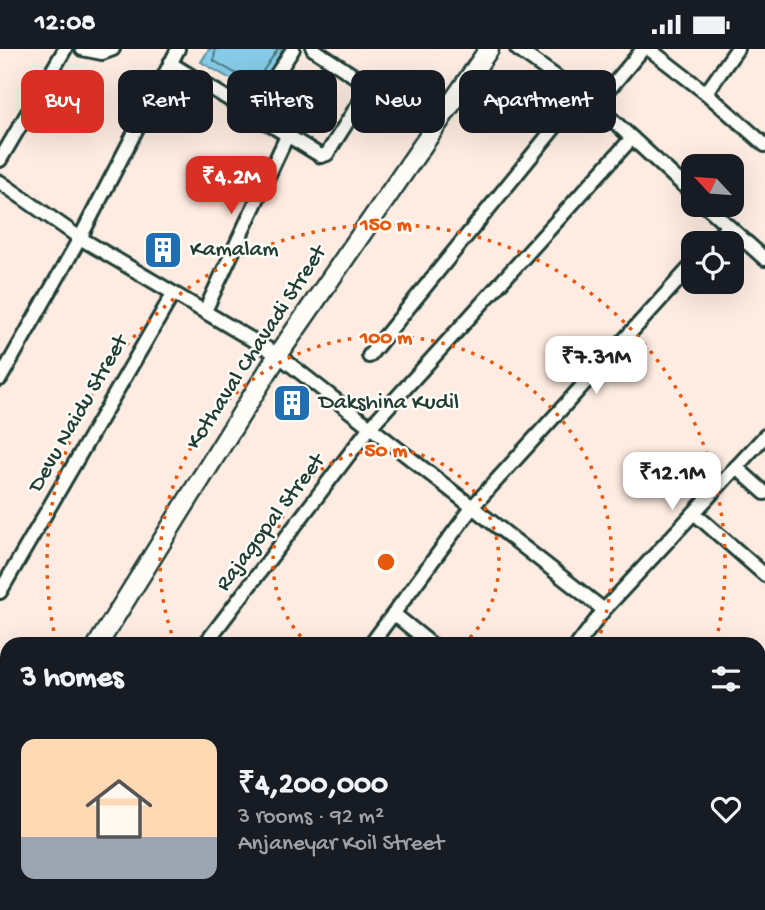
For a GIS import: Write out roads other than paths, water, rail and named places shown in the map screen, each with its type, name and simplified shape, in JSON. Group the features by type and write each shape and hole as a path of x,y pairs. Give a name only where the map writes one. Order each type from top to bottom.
{"street":[{"path":"0,160 65,49"},
{"path":"82,49 102,53 113,49"},
{"path":"0,379 80,238 178,49"},
{"path":"280,70 293,49"},
{"path":"313,49 351,74"},
{"name":"Kothaval Chavadi Street","path":"445,110 489,49"},
{"path":"517,49 546,70"},
{"path":"616,81 643,49"},
{"path":"649,49 706,93 765,145"},
{"path":"706,93 737,49"},
{"path":"170,63 227,98"},
{"path":"282,133 316,155 327,154 351,116"},
{"path":"616,123 681,183"},
{"name":"Kothaval Chavadi Street","path":"106,637 278,355 429,133"},
{"path":"369,356 550,133"},
{"path":"205,311 287,136"},
{"name":"Rajagopal Street","path":"210,637 370,427 632,138"},
{"path":"0,182 80,238 278,355 474,505 604,610"},
{"path":"718,217 765,259"},
{"path":"723,231 728,226"},
{"path":"376,637 474,505 681,277"},
{"name":"Devu Naidu Street","path":"0,592 173,294"},
{"path":"583,637 604,610 765,436"},
{"path":"736,467 765,493"},
{"path":"694,513 765,575"},
{"path":"394,614 422,637"}],"water":[{"path":"209,49 286,49 273,70 227,70 227,77 201,62"}],"place":[{"name":"Kamalam","path":"163,250"},
{"name":"Dakshina Kudil","path":"292,403"}]}
